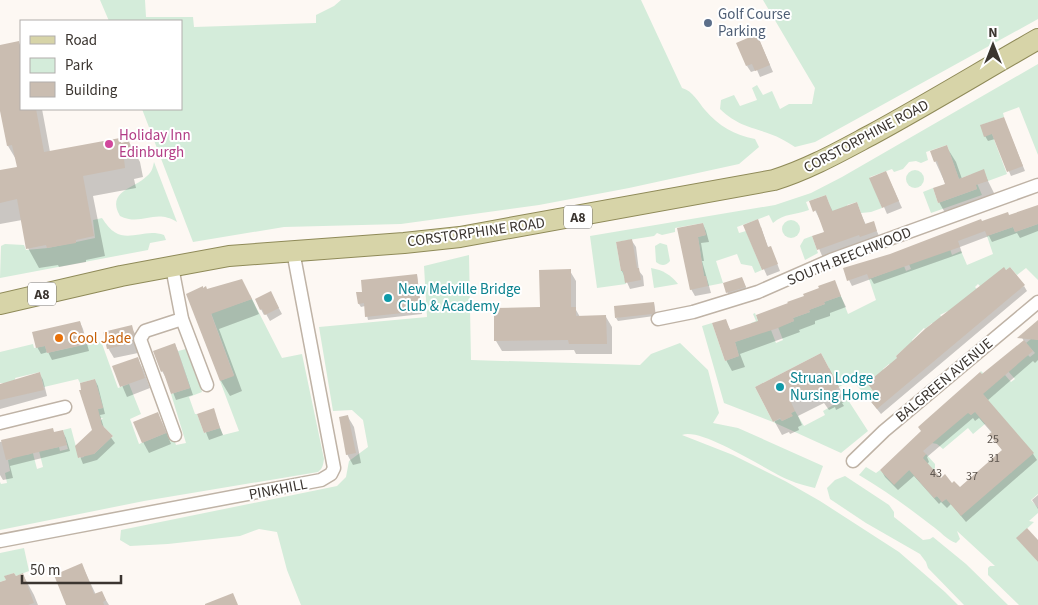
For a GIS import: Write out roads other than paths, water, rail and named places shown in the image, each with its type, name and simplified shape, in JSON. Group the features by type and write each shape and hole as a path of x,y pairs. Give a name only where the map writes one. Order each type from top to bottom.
{"main road":[{"name":"CORSTORPHINE ROAD","path":"0,304 121,276 229,256 460,237 774,180 794,174 829,157 900,119 1038,39"}],"street":[{"name":"SOUTH BEECHWOOD","path":"658,319 694,312 758,292 831,260 1038,185"},
{"name":"PINKHILL","path":"0,541 321,480 330,474 334,468 327,425 293,251"},
{"path":"172,267 182,318 207,385"},
{"name":"BALGREEN AVENUE","path":"853,461 889,427 1038,302"},
{"path":"174,435 140,339 146,331 182,318"},
{"path":"0,423 65,407"}],"place":[{"name":"Golf Course Parking","path":"708,23"},
{"name":"Holiday Inn Edinburgh","path":"109,144"},
{"name":"New Melville Bridge Club & Academy","path":"388,298"},
{"name":"Cool Jade","path":"59,338"},
{"name":"Struan Lodge Nursing Home","path":"780,387"}]}
